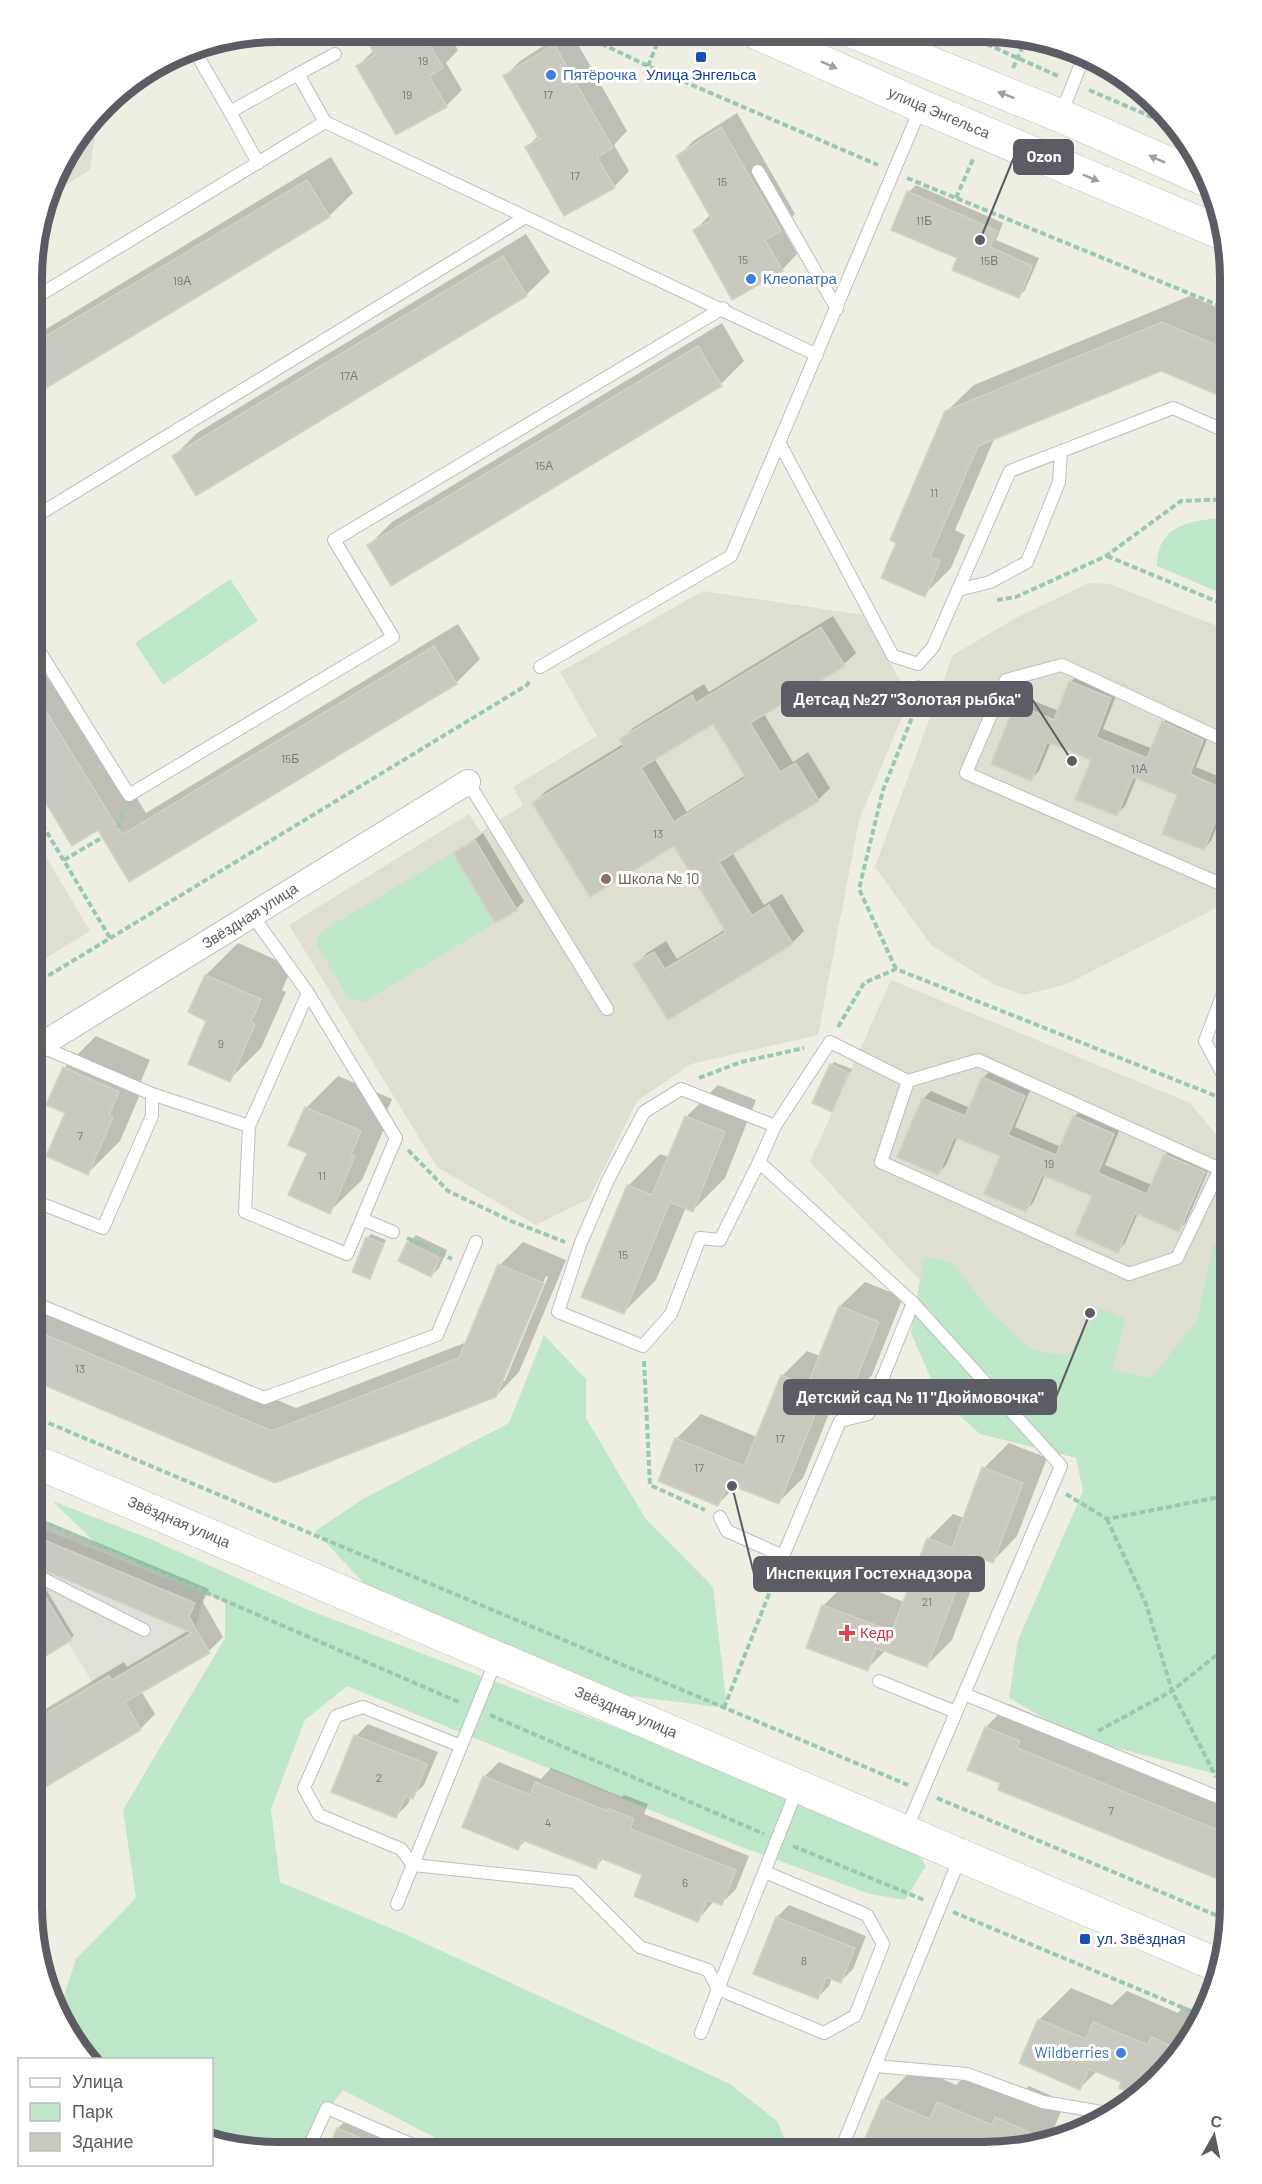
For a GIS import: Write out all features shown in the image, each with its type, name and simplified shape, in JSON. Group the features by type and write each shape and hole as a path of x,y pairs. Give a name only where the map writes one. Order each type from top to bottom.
{"street":[{"name":"улица Энгельса","path":"777,42 921,106 1215,230"},
{"path":"878,42 1061,116 1197,176"},
{"name":"Звёздная улица","path":"42,1044 468,782"},
{"name":"Звёздная улица","path":"42,1464 906,1830 1213,1963"}],"lane":[{"path":"230,112 334,54"},
{"path":"198,56 258,163"},
{"path":"1061,116 1082,63"},
{"path":"298,74 325,122 524,218 723,308 817,355"},
{"path":"540,667 731,556 921,106"},
{"path":"42,294 325,122"},
{"path":"758,171 837,309"},
{"path":"42,513 524,218"},
{"path":"42,655 129,795 393,637 333,540 723,308"},
{"path":"779,441 893,656 918,664 933,647 1010,471 1173,408 1220,429"},
{"path":"958,590 990,582 1027,561 1059,482 1061,451"},
{"path":"1220,738 1062,665 1006,680 966,773 1220,884"},
{"path":"468,782 607,1009"},
{"path":"252,915 308,993 396,1138 347,1254 245,1212 249,1126 308,993"},
{"path":"1220,1000 1204,1041 1220,1070"},
{"path":"775,1126 681,1089 644,1112 608,1180 580,1245 558,1312 643,1346 671,1314 700,1238 720,1240 775,1126 830,1042 908,1081 978,1060 1220,1169 1177,1258 1129,1274 881,1162 908,1081"},
{"path":"42,1050 152,1094 249,1126"},
{"path":"42,1204 103,1228 152,1116 152,1094"},
{"path":"759,1162 913,1303 1061,1466 906,1830"},
{"path":"362,1220 393,1232"},
{"path":"42,1306 264,1398 437,1335 476,1242"},
{"path":"720,1517 728,1531 783,1556 840,1421 868,1413 913,1303"},
{"path":"42,1578 144,1630"},
{"path":"397,1904 497,1657"},
{"path":"879,1681 956,1712"},
{"path":"964,1694 1220,1798"},
{"path":"461,1746 363,1707 336,1716 304,1788 319,1815 401,1849 413,1865 575,1882 640,1947 708,1970 718,1989 824,2033 855,2016 883,1944 867,1915 765,1872"},
{"path":"701,2033 799,1785"},
{"path":"844,2142 961,1854"},
{"path":"875,2066 967,2074 1043,2102 1099,2112"},
{"path":"311,2142 327,2108 406,2142"}],"path":[{"path":"598,42 648,66 895,172 1220,306"},
{"path":"648,66 658,42"},
{"path":"986,601 1016,597 1106,556 1181,501 1220,499"},
{"path":"1106,556 1220,603"},
{"path":"918,664 917,705 883,789 860,889 896,969 1219,1098"},
{"path":"42,980 527,685 540,667"},
{"path":"42,824 110,938"},
{"path":"64,860 103,837"},
{"path":"681,1089 697,1078 741,1062 830,1042 864,983 896,969"},
{"path":"396,1138 448,1191 538,1233 580,1245"},
{"path":"393,1232 467,1265"},
{"path":"643,1346 650,1485 720,1517"},
{"path":"42,1420 1219,1917"},
{"path":"1053,1485 1107,1519 1146,1604 1172,1691 1220,1783"},
{"path":"1107,1519 1220,1497"},
{"path":"42,1521 777,1840 1195,2013"},
{"path":"724,1708 783,1556"},
{"path":"1079,1741 1172,1691 1220,1652"}],"shaded area":[{"path":"96,127 90,170 59,190 66,173"},
{"path":"1089,583 1110,584 1220,627 1220,906 1067,984 1024,995 995,985 931,945 875,867 953,655 1016,618"},
{"name":"Школа № 10","path":"703,591 863,615 910,698 859,820 818,1035 691,1064 637,1101 589,1199 536,1225 437,1167 289,925 469,814 481,832 523,805 513,787 597,736 560,672"},
{"path":"42,850 90,931 42,960"},
{"path":"891,980 1190,1103 1220,1139 1220,1464 1061,1433 810,1162"},
{"path":"42,1529 204,1593 196,1626 210,1653 126,1701 109,1674 93,1683 68,1643 42,1658"}],"green space":[{"path":"1220,519 1220,593 1157,566 1158,552 1163,540 1171,532 1180,526"},
{"path":"230,579 258,621 163,685 135,643"},
{"path":"453,853 495,923 364,1002 349,998 316,944 319,933"},
{"path":"1220,1240 1220,1775 1076,1737 1009,1698 1018,1640 1083,1491 1076,1458 980,1434 939,1397 911,1333 924,1257 953,1263 989,1310 1032,1350 1067,1356 1101,1308 1126,1319 1112,1370 1151,1378 1197,1320 1213,1246"},
{"path":"544,1335 586,1379 586,1418 645,1518 713,1587 727,1708 629,1696 376,1596 315,1531 363,1499 509,1423"},
{"path":"52,1501 148,1538 306,1609 909,1840 926,1866 905,1900 870,1894 739,1846 347,1686 305,1720 271,1809 280,1882 407,1935 730,2084 777,2121 786,2142 444,2142 343,2090 302,2142 247,2140 213,2133 213,2058 97,2058 62,2002 76,1959 136,1898 123,1810 225,1638 225,1602 99,1546"}],"building":[{"path":"368,42 429,42 443,68 429,76 447,107 396,135 356,66 375,55"},
{"path":"554,44 613,148 597,157 615,188 564,216 525,147 539,139 503,76"},
{"path":"721,127 781,231 765,240 783,271 732,300 693,230 712,220 676,156"},
{"path":"307,180 330,217 42,391 42,339"},
{"path":"907,191 997,231 990,247 1032,266 1019,298 952,270 957,258 891,230"},
{"path":"503,256 527,296 196,496 172,456"},
{"path":"1162,322 1220,347 1220,396 1161,371 978,446 930,557 940,561 925,597 881,578 896,543 890,540 945,411"},
{"path":"698,346 722,386 391,586 367,545"},
{"path":"821,627 845,666 750,723 780,772 796,763 819,801 719,862 752,916 769,905 793,944 668,1020 633,964 654,952 665,969 726,932 674,846 590,897 532,803 624,747 619,739 692,695 696,703","holes":["713,724 746,778 674,822 641,768"]},
{"path":"434,646 457,684 129,882 98,830 72,846 42,797 42,705 122,835"},
{"path":"1069,681 1111,698 1096,737 1147,758 1162,721 1203,740 1190,774 1220,788 1220,812 1204,850 1162,834 1177,795 1133,777 1117,816 1075,799 1091,760 1047,742 1031,781 991,764 1015,704 1054,720"},
{"path":"475,840 517,910 495,923 453,853"},
{"path":"205,975 261,999 251,1022 255,1024 230,1082 188,1064 206,1021 188,1012"},
{"path":"830,1064 849,1073 832,1112 812,1103"},
{"path":"63,1067 119,1092 109,1115 113,1117 88,1175 46,1156 65,1113 46,1105"},
{"path":"982,1077 1025,1096 1008,1135 1056,1155 1073,1116 1114,1134 1098,1173 1147,1194 1164,1154 1205,1172 1179,1232 1135,1213 1118,1253 1075,1234 1092,1196 1042,1175 1026,1212 984,1194 1000,1156 954,1137 938,1175 897,1157 922,1098 965,1116"},
{"path":"305,1107 361,1131 351,1155 355,1156 330,1214 288,1195 307,1153 288,1145"},
{"path":"685,1116 725,1132 693,1212 670,1202 624,1314 581,1297 627,1185 652,1195"},
{"path":"366,1237 384,1244 370,1279 352,1272"},
{"path":"407,1242 440,1258 431,1277 398,1261"},
{"path":"498,1264 544,1283 496,1397 275,1483 42,1384 42,1333 272,1431 459,1358"},
{"path":"839,1306 879,1322 847,1402 824,1393 779,1504 728,1484 718,1506 658,1481 675,1438 744,1466 781,1375 807,1386"},
{"path":"982,1467 1023,1483 993,1563 970,1554 927,1667 876,1648 868,1671 806,1648 822,1605 892,1631 927,1538 952,1548"},
{"path":"42,1539 195,1603 189,1617 210,1653 125,1702 141,1730 42,1789 42,1716 109,1676 112,1680 192,1633 42,1569"},
{"path":"42,1591 72,1640 42,1658"},
{"path":"985,1727 1020,1741 1017,1748 1220,1831 1220,1880 998,1790 1000,1783 967,1770"},
{"path":"354,1735 427,1764 413,1799 405,1796 396,1818 331,1792"},
{"path":"483,1776 530,1795 535,1782 607,1811 608,1808 634,1819 630,1829 736,1870 722,1905 707,1900 698,1922 634,1896 642,1875 600,1858 596,1869 522,1840 518,1850 462,1827"},
{"path":"776,1917 855,1948 841,1983 826,1977 818,1999 753,1974"},
{"path":"1038,2019 1086,2039 1093,2022 1148,2045 1151,2037 1173,2047 1162,2062 1129,2092 1119,2088 1121,2082 1089,2069 1080,2090 1019,2063"},
{"path":"882,2099 930,2119 937,2102 992,2125 995,2117 1037,2136 984,2142 863,2142"},
{"path":"337,2128 370,2142 331,2142"}],"place":[{"name":"Улица Энгельса","path":"701,57"},
{"name":"Пятёрочка","path":"551,75"},
{"name":"Ozon","path":"980,240"},
{"name":"Клеопатра","path":"751,279"},
{"name":"Детсад №27 \"Золотая рыбка\"","path":"1072,761"},
{"name":"Школа № 10","path":"606,879"},
{"name":"Детский сад № 11 \"Дюймовочка\"","path":"1090,1313"},
{"name":"Инспекция Гостехнадзора","path":"732,1486"},
{"name":"Кедр","path":"847,1633"},
{"name":"ул. Звёздная","path":"1085,1939"},
{"name":"Wildberries","path":"1121,2053"}]}
